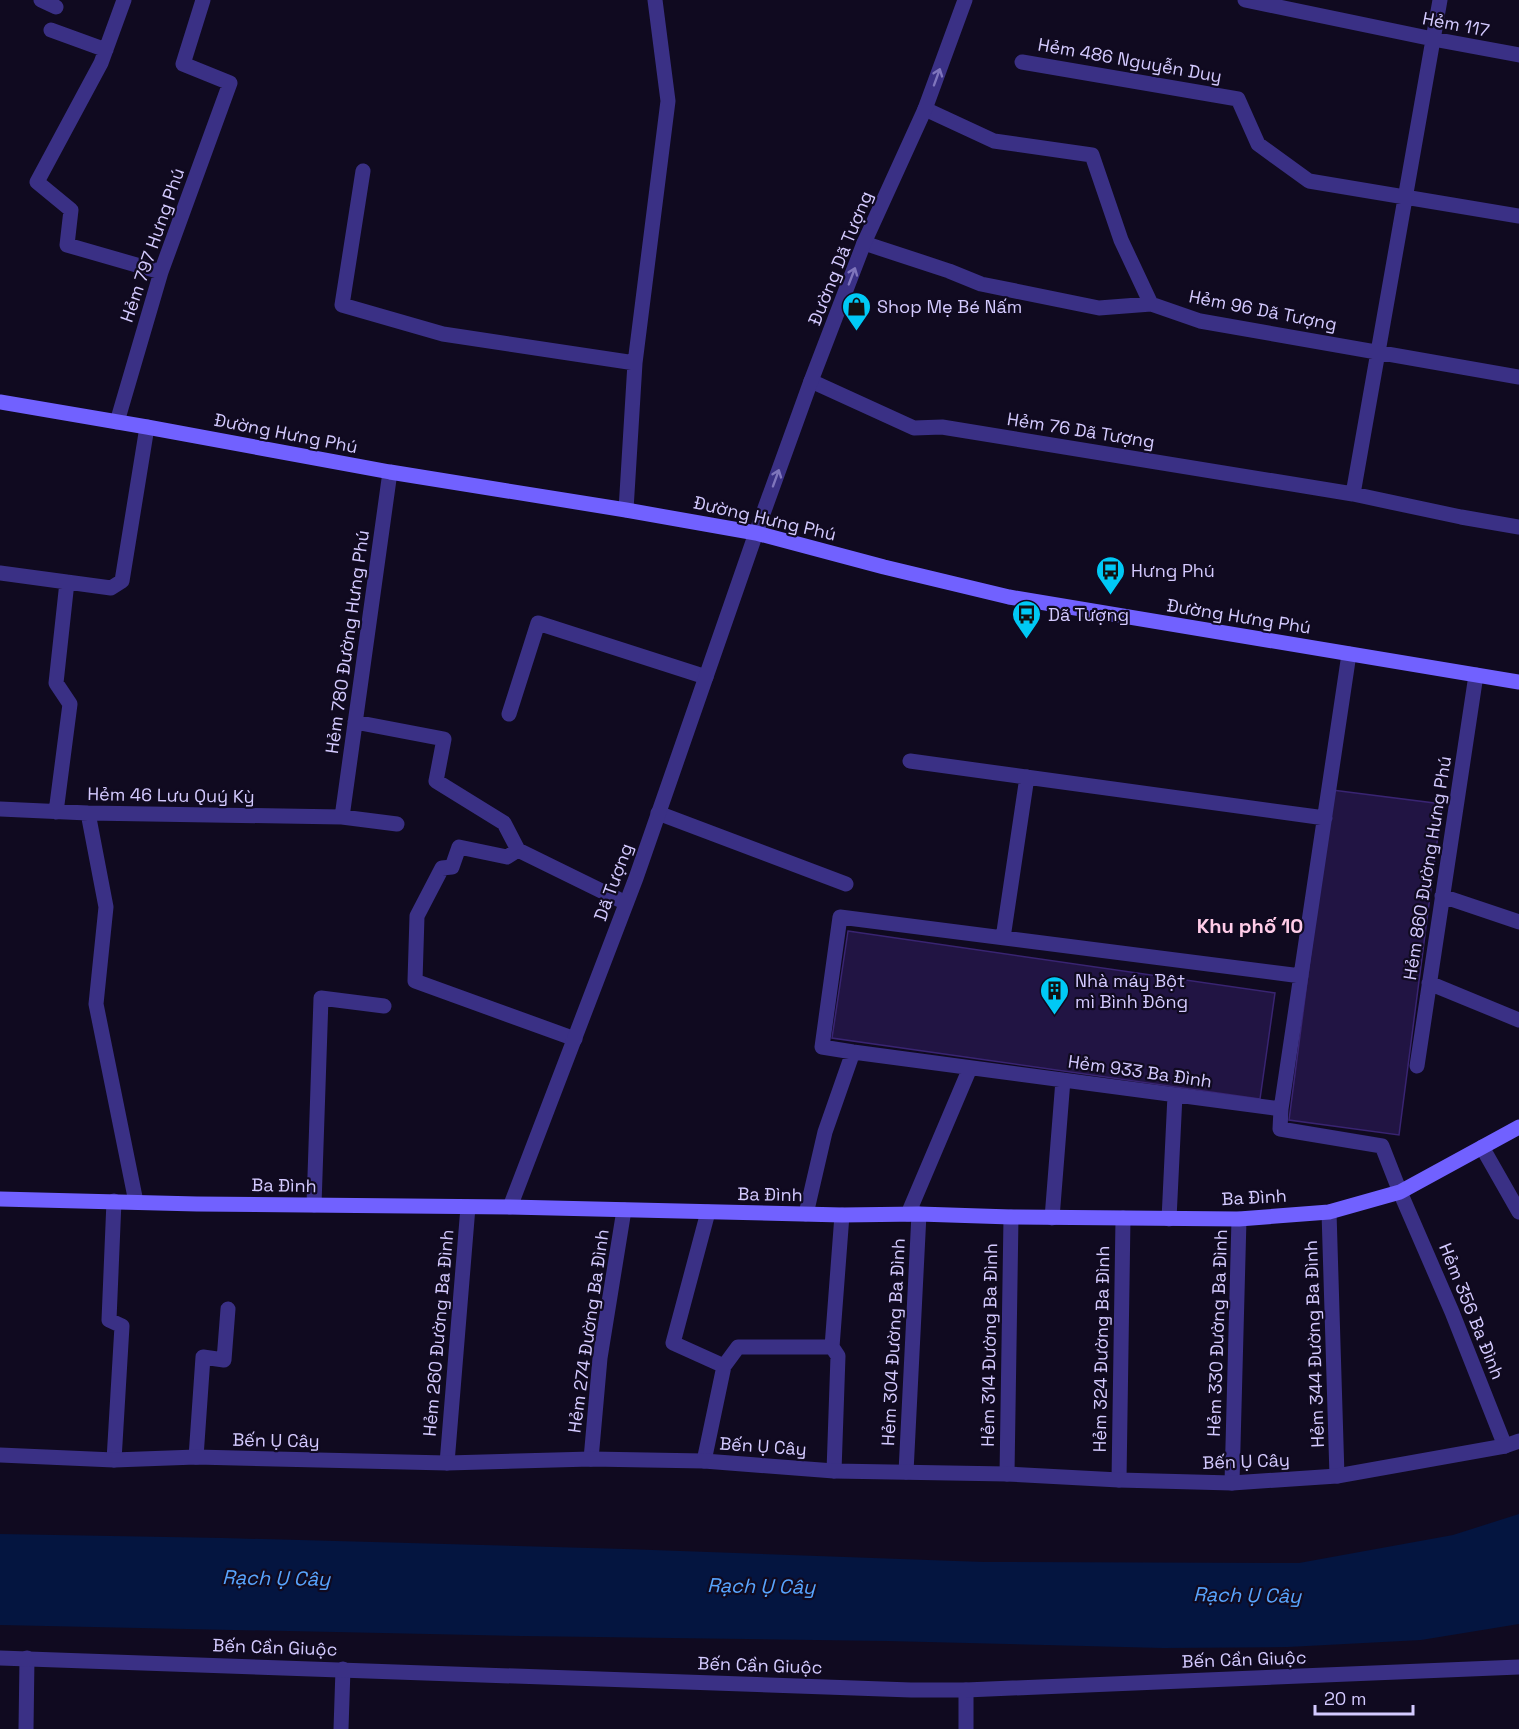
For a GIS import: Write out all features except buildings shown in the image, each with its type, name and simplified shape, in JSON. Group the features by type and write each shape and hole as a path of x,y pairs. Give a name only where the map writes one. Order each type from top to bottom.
{"street":[{"path":"40,0 56,7"},
{"path":"124,0 101,63 37,182 71,210 67,245 161,272"},
{"name":"Hẻm 797 Hưng Phú","path":"117,422 161,272 230,83 183,64 203,0"},
{"path":"626,510 635,363 668,101 655,0"},
{"name":"Đường Dã Tượng","path":"756,533 864,243 925,109 965,0"},
{"name":"Hẻm 117","path":"1245,0 1519,55"},
{"path":"1353,494 1440,0"},
{"path":"51,30 106,50"},
{"name":"Hẻm 486 Nguyễn Duy","path":"1022,62 1238,99 1258,144 1309,181 1405,196"},
{"path":"925,109 994,141 1092,155 1121,240 1151,304"},
{"path":"363,171 342,305 443,334 635,363"},
{"path":"1405,196 1519,216"},
{"name":"Hẻm 96 Dã Tượng","path":"864,243 949,271 981,285 1099,308 1151,304 1200,321 1519,377"},
{"name":"Hẻm 76 Dã Tượng","path":"811,381 914,428 942,427 1353,494 1519,527"},
{"name":"Đường Hưng Phú","path":"0,402 390,472 756,533 1009,597 1519,682"},
{"path":"0,573 111,588 122,581 147,427"},
{"name":"Hẻm 780 Đường Hưng Phú","path":"342,817 390,472"},
{"name":"Dã Tượng","path":"510,1207 626,903 756,533"},
{"path":"57,812 70,704 56,683 67,582"},
{"path":"509,714 538,623 706,677"},
{"path":"1349,654 1300,976 1280,1129 1382,1146 1400,1192"},
{"name":"Hẻm 860 Đường Hưng Phú","path":"1417,1066 1476,675"},
{"path":"355,722 444,739 436,781 504,823 518,850 626,903"},
{"path":"910,761 1325,818"},
{"path":"1028,777 1003,938 1300,976"},
{"name":"Hẻm 46 Lưu Quý Kỳ","path":"0,809 88,813 342,817 398,824"},
{"path":"88,813 106,908 96,1004 136,1202"},
{"path":"658,813 846,885"},
{"path":"518,850 507,857 459,847 452,867 442,868 417,916 416,981 575,1039"},
{"path":"1442,896 1519,922"},
{"name":"Hẻm 933 Ba Đình","path":"1003,938 840,917 822,1047 1281,1109"},
{"path":"1429,983 1519,1020"},
{"path":"314,1205 321,998 384,1006"},
{"path":"806,1214 825,1132 853,1052"},
{"path":"913,1214 970,1068"},
{"path":"1052,1218 1063,1080"},
{"path":"1169,1219 1175,1095"},
{"name":"Ba Đình","path":"0,1199 624,1209 842,1215 1239,1219 1329,1212 1400,1192 1519,1127"},
{"path":"1482,1147 1519,1212"},
{"name":"Hẻm 356 Ba Đình","path":"1400,1192 1512,1444"},
{"path":"114,1201 109,1320 122,1326 114,1460"},
{"name":"Hẻm 260 Đường Ba Đình","path":"447,1463 468,1207"},
{"name":"Hẻm 274 Đường Ba Đình","path":"591,1459 600,1358 624,1209"},
{"path":"708,1212 673,1343 724,1366"},
{"name":"Hẻm 344 Đường Ba Đình","path":"1329,1212 1337,1476"},
{"name":"Hẻm 304 Đường Ba Đình","path":"906,1472 913,1214"},
{"path":"834,1470 838,1356 832,1347 842,1215"},
{"name":"Hẻm 314 Đường Ba Đình","path":"1007,1474 1011,1217"},
{"name":"Hẻm 324 Đường Ba Đình","path":"1119,1480 1123,1218"},
{"name":"Hẻm 330 Đường Ba Đình","path":"1232,1483 1239,1219"},
{"path":"196,1457 203,1357 224,1359 228,1309"},
{"path":"704,1461 724,1366 738,1347 832,1347"},
{"name":"Bến Ụ Cây","path":"0,1455 114,1460 196,1457 447,1463 591,1459 704,1461 834,1470 1232,1483 1337,1476 1512,1444"},
{"name":"Bến Cần Giuộc","path":"0,1658 911,1690 966,1690 1519,1667"},
{"path":"26,1729 27,1658"},
{"path":"341,1729 343,1669"},
{"path":"966,1690 966,1729"}],"water":[{"name":"Rạch Ụ Cây","path":"1519,1514 1519,1624 1421,1640 1288,1647 1163,1648 0,1625 0,1534 625,1549 984,1562 1299,1563 1453,1535"}],"place":[{"name":"Shop Mẹ Bé Nấm","path":"856,332"},
{"name":"Hưng Phú","path":"1110,596"},
{"name":"Dã Tượng","path":"1027,640"},
{"name":"Nhà máy Bột mì Bình Đông","path":"1054,1016"}],"district":[{"name":"Khu phố 10","path":"1250,926"}]}
